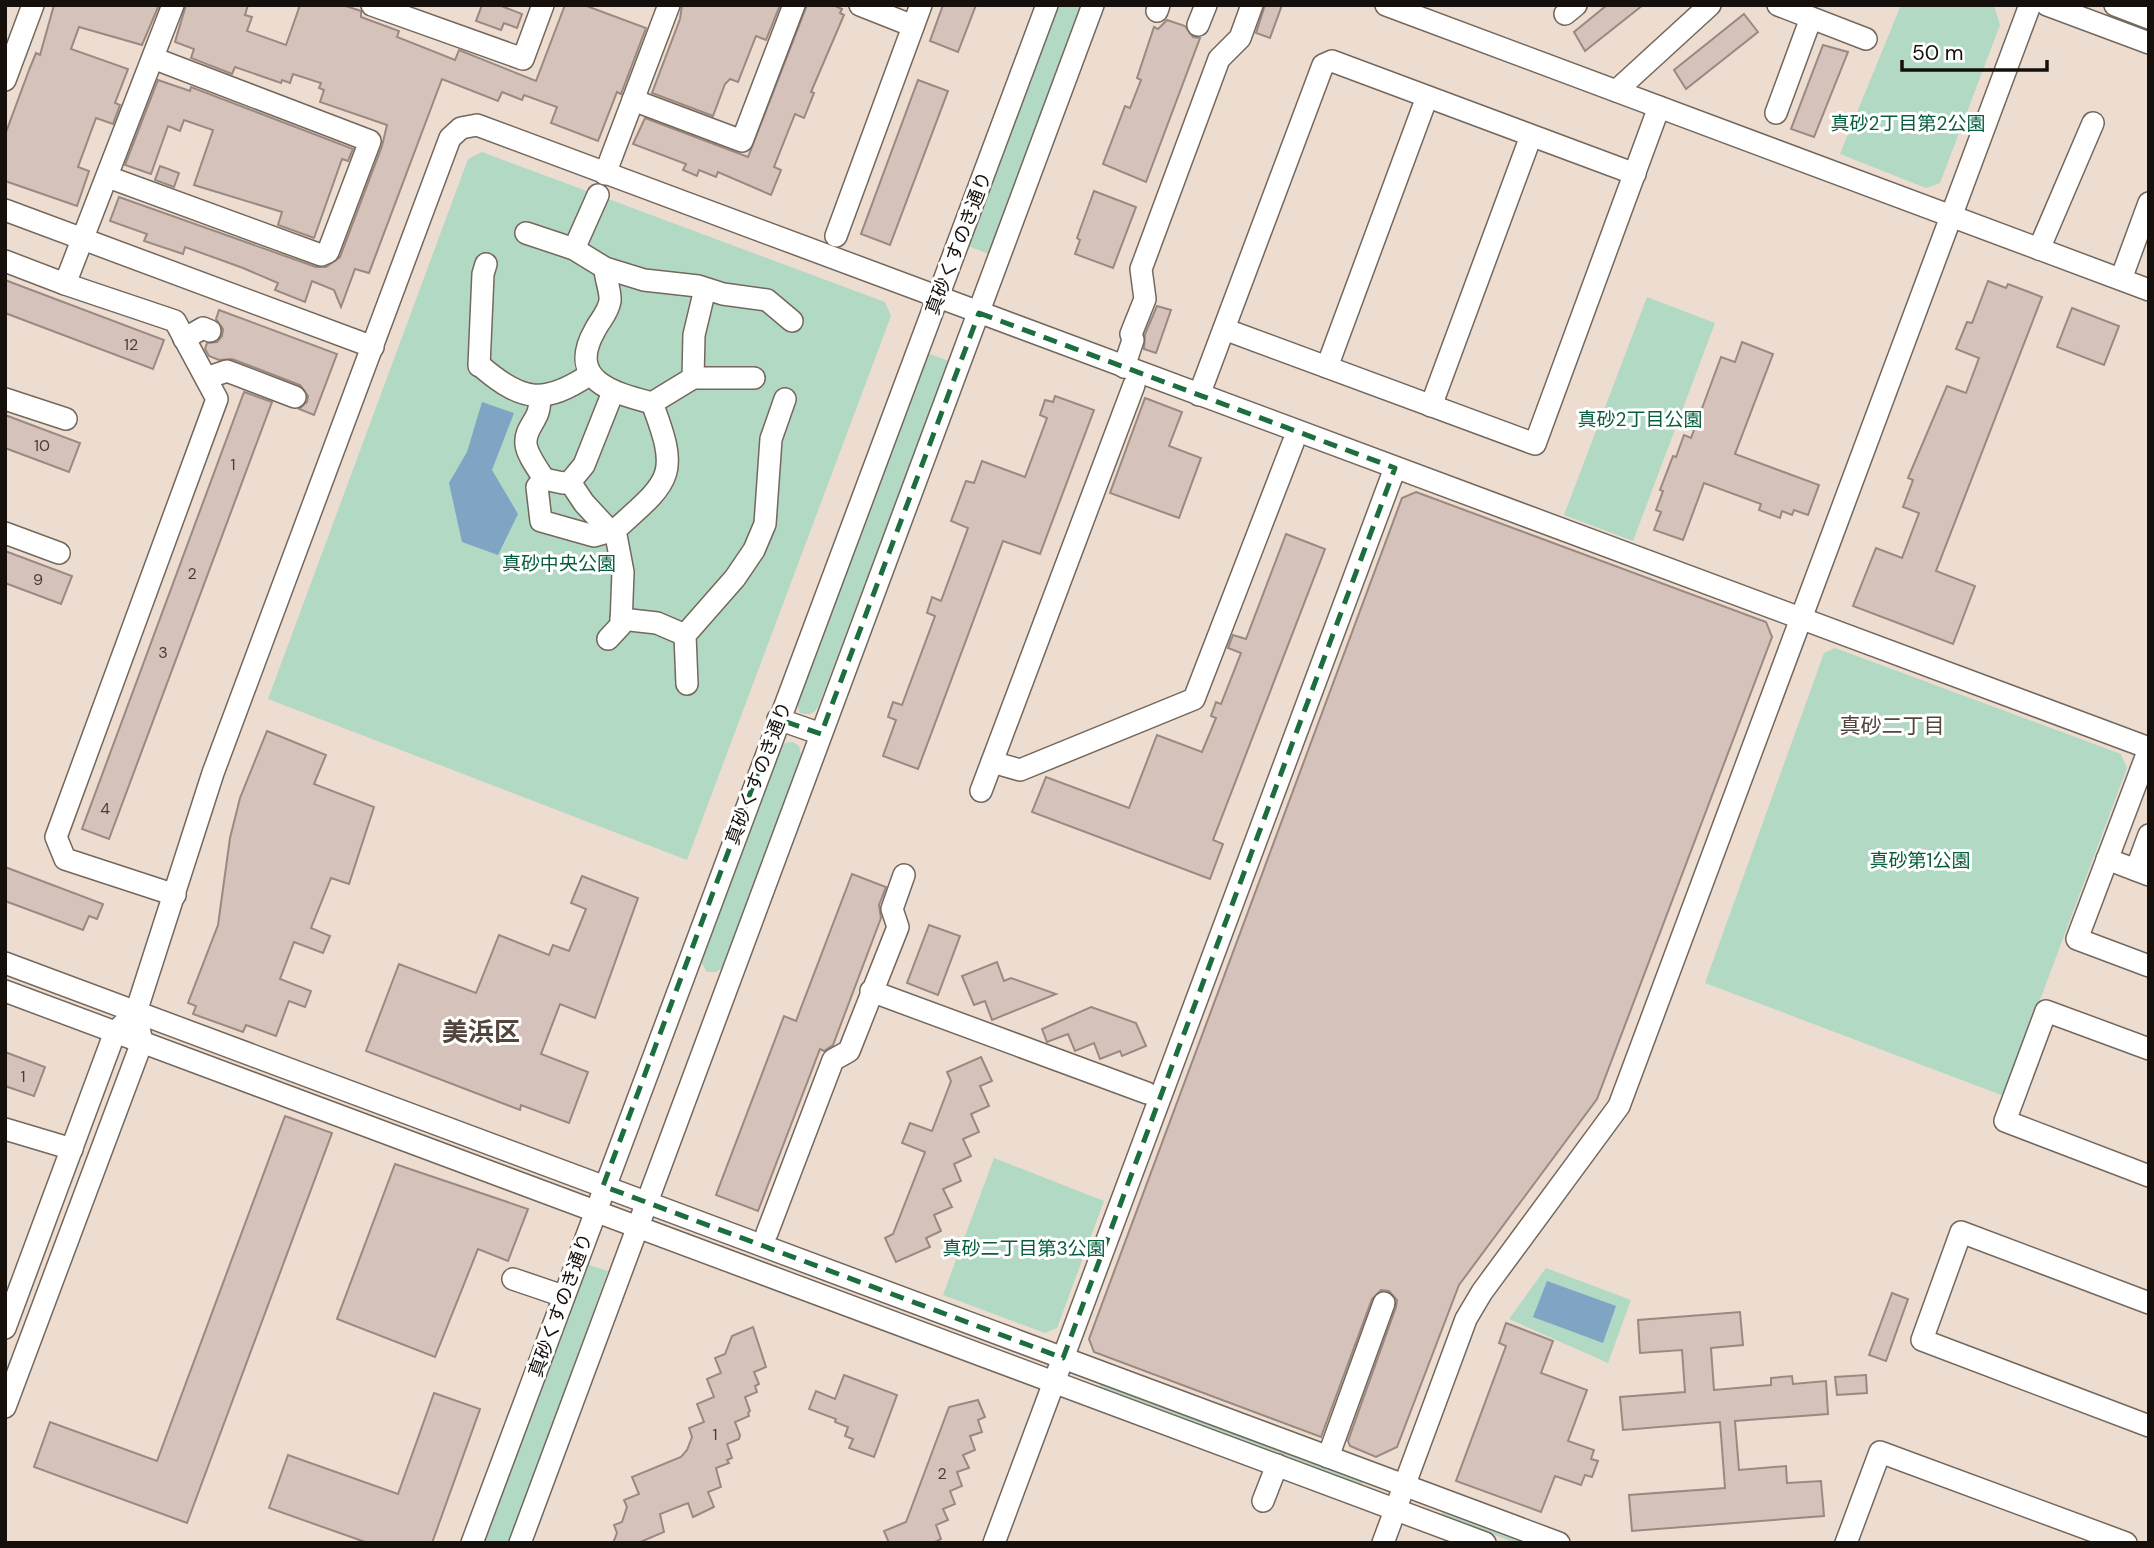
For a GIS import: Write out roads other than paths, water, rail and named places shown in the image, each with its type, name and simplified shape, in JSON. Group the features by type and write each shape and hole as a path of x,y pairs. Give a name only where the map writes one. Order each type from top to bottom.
{"street":[{"path":"5,80 33,5"},
{"path":"65,284 173,5"},
{"path":"372,5 417,13 523,59 543,5"},
{"path":"605,174 669,5"},
{"path":"633,100 742,141 794,5"},
{"path":"860,5 913,26"},
{"path":"836,236 921,5"},
{"name":"真砂くすのき通り","path":"472,1543 603,1186 1047,5"},
{"path":"520,1543 1093,5"},
{"path":"981,790 1129,376 1133,340 1131,334 1144,299 1142,269 1219,60 1240,38 1252,5"},
{"path":"1386,5 1419,10 1616,91 2149,290"},
{"path":"1616,91 1710,5"},
{"path":"1778,5 1866,39"},
{"path":"1383,1543 1466,1319 1482,1292 1619,1106 2030,5"},
{"path":"2047,5 2149,43"},
{"path":"2115,5 2149,18"},
{"path":"1776,113 1811,18"},
{"path":"108,177 321,255 328,252 370,141 153,58"},
{"path":"1199,395 1323,65 1332,61 1635,174"},
{"path":"1327,367 1427,97"},
{"path":"1224,329 1535,444 1659,107"},
{"path":"2039,249 2093,124"},
{"path":"5,1328 115,1032 136,1012 213,773 450,138 460,128 477,125 979,313 1129,376 1199,395 2149,749 2077,939 2149,966"},
{"path":"1431,405 1531,135"},
{"path":"575,249 598,195"},
{"path":"2121,279 2148,208"},
{"path":"5,210 373,346"},
{"path":"526,233 575,249 605,268 644,280 767,300 792,321"},
{"path":"5,261 175,321 217,399 56,837 65,859 175,895"},
{"path":"486,264 482,274 481,367 515,393 539,397 550,395 589,374"},
{"path":"589,374 588,345 605,315 610,299 605,283 605,268"},
{"path":"694,377 694,335 705,289"},
{"path":"184,339 203,328 210,331"},
{"path":"206,378 227,372 295,397"},
{"path":"589,374 613,392 652,403 694,377 754,378"},
{"path":"539,397 540,414 527,435 526,444 544,479 563,484 570,482 593,449 613,392"},
{"path":"5,399 66,419"},
{"path":"687,684 685,635 735,578 762,533 765,524 771,439 785,399"},
{"path":"544,479 537,487 541,521 594,536 612,530 656,493 665,478 667,438 652,403"},
{"path":"992,762 1020,770 1194,699 1293,443"},
{"path":"993,1543 1395,468"},
{"path":"570,482 584,503 612,530 623,572 621,619 617,631 608,639"},
{"path":"5,533 59,553"},
{"path":"621,619 657,623 685,635"},
{"path":"778,719 821,734"},
{"path":"2107,859 2142,872 2149,835"},
{"path":"767,1233 833,1060 849,1051 898,927 891,909 904,875"},
{"path":"5,963 1559,1543"},
{"path":"5,991 1485,1543"},
{"path":"871,991 1147,1093"},
{"path":"2149,1049 2046,1011 2005,1121 2149,1175"},
{"path":"5,1407 142,1042 136,1012"},
{"path":"5,1129 72,1149"},
{"path":"2149,1303 1961,1232 1922,1340 2149,1426"},
{"path":"513,1279 564,1296"},
{"path":"1328,1457 1384,1303"},
{"path":"1846,1543 1880,1452 2126,1543"},
{"path":"1263,1501 1277,1465"}],"water":[{"path":"482,402 514,413 492,470 518,514 498,555 462,542 449,483 467,452"},
{"path":"1547,1281 1616,1306 1603,1343 1533,1317"}],"district":[{"name":"真砂二丁目","path":"1892,726"},
{"name":"美浜区","path":"481,1032"}],"park label":[{"name":"真砂2丁目第2公園","path":"1908,123"},
{"name":"真砂2丁目公園","path":"1640,419"},
{"name":"真砂中央公園","path":"559,563"},
{"name":"真砂第1公園","path":"1920,860"},
{"name":"真砂二丁目第3公園","path":"1024,1248"}]}
